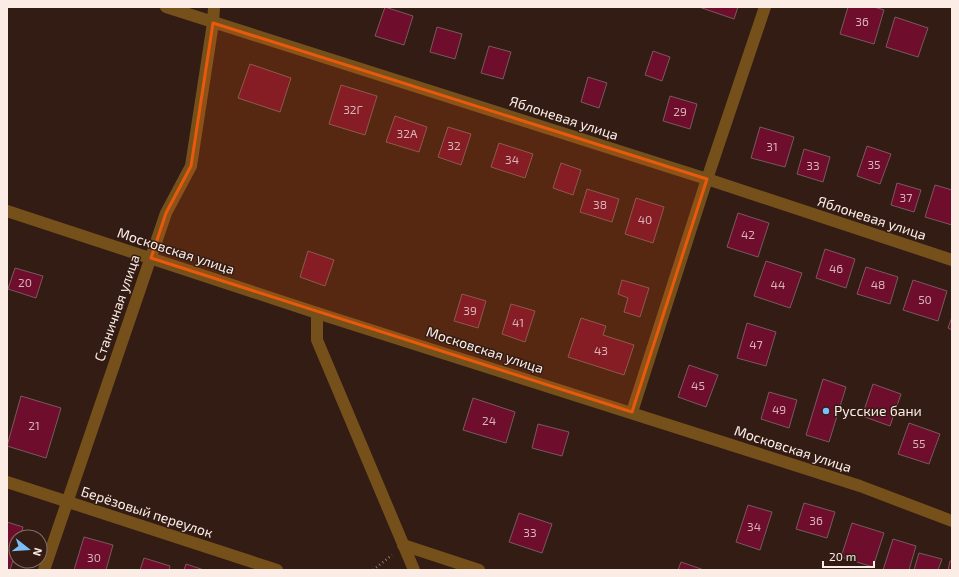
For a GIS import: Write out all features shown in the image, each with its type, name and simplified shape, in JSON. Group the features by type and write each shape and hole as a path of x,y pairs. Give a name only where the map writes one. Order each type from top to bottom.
{"street":[{"name":"Яблоневая улица","path":"166,7 707,179 952,260"},
{"name":"Станичная улица","path":"44,570 66,501 166,213 191,166 213,23 214,7"},
{"path":"632,412 707,179 765,7"},
{"name":"Московская улица","path":"7,211 317,313 632,412 860,486 952,521"},
{"path":"317,313 317,340 414,570"},
{"name":"Берёзовый переулок","path":"7,482 277,570"},
{"path":"403,545 479,570"}],"path":[{"path":"373,570 403,545"}],"highlighted area":[{"path":"213,23 707,179 632,412 151,258 166,213 191,166"}],"building":[{"path":"385,7 413,16 404,45 375,36"},
{"path":"699,7 738,7 734,19"},
{"path":"848,7 874,7 884,10 874,44 840,34"},
{"path":"895,17 928,28 918,57 886,47"},
{"path":"437,27 462,34 455,59 430,52"},
{"path":"489,46 511,52 503,79 481,73"},
{"path":"653,51 670,57 662,81 645,75"},
{"path":"250,64 291,78 280,112 238,98"},
{"path":"588,77 607,83 599,108 581,102"},
{"path":"341,85 377,96 365,135 329,124"},
{"path":"670,96 697,104 690,129 663,121"},
{"path":"395,116 427,127 419,152 386,142"},
{"path":"448,127 471,134 461,165 438,157"},
{"path":"760,127 794,137 785,167 751,158"},
{"path":"499,143 533,154 525,178 491,167"},
{"path":"867,146 891,154 880,184 857,176"},
{"path":"804,149 830,157 823,182 797,174"},
{"path":"561,163 581,170 573,195 553,188"},
{"path":"897,183 921,190 914,212 891,205"},
{"path":"935,185 952,190 952,225 925,217"},
{"path":"587,189 619,199 612,222 580,212"},
{"path":"636,198 664,207 653,243 625,234"},
{"path":"738,213 769,223 758,257 727,247"},
{"path":"825,249 855,259 846,288 816,278"},
{"path":"308,251 334,260 325,286 300,277"},
{"path":"766,261 802,273 790,308 754,296"},
{"path":"866,267 898,277 890,304 857,294"},
{"path":"15,268 43,276 36,298 8,289"},
{"path":"622,280 649,288 640,317 624,312 628,298 618,294"},
{"path":"913,280 947,291 938,321 903,310"},
{"path":"462,294 486,301 478,328 454,321"},
{"path":"511,304 535,311 525,342 502,334"},
{"path":"952,317 952,330 948,328"},
{"path":"581,318 606,326 603,335 634,345 624,375 568,357"},
{"path":"747,323 776,332 766,366 737,358"},
{"path":"689,365 718,375 706,407 678,397"},
{"name":"Русские бани","path":"823,379 846,387 829,442 806,435"},
{"path":"873,384 901,394 890,426 862,416"},
{"path":"769,392 797,400 789,428 761,419"},
{"path":"21,396 61,408 46,458 7,446"},
{"path":"473,398 515,412 506,443 463,430"},
{"path":"909,423 940,434 929,464 898,454"},
{"path":"538,424 569,432 562,456 532,448"},
{"path":"804,503 835,512 827,538 796,529"},
{"path":"748,505 772,512 760,550 736,542"},
{"path":"519,513 552,524 542,553 509,542"},
{"path":"7,522 23,527 22,529 8,529 8,569 10,569 7,570"},
{"path":"852,523 884,533 873,567 841,557"},
{"path":"84,537 113,545 106,570 74,570"},
{"path":"893,539 916,546 909,570 883,570"},
{"path":"919,553 942,559 938,570 914,570"},
{"path":"144,558 170,566 169,570 140,570"},
{"path":"950,561 952,561 952,570 948,570"},
{"path":"681,562 704,570 678,570"},
{"path":"186,564 204,570 184,570"}],"place":[{"name":"Русские бани","path":"826,411"}]}
